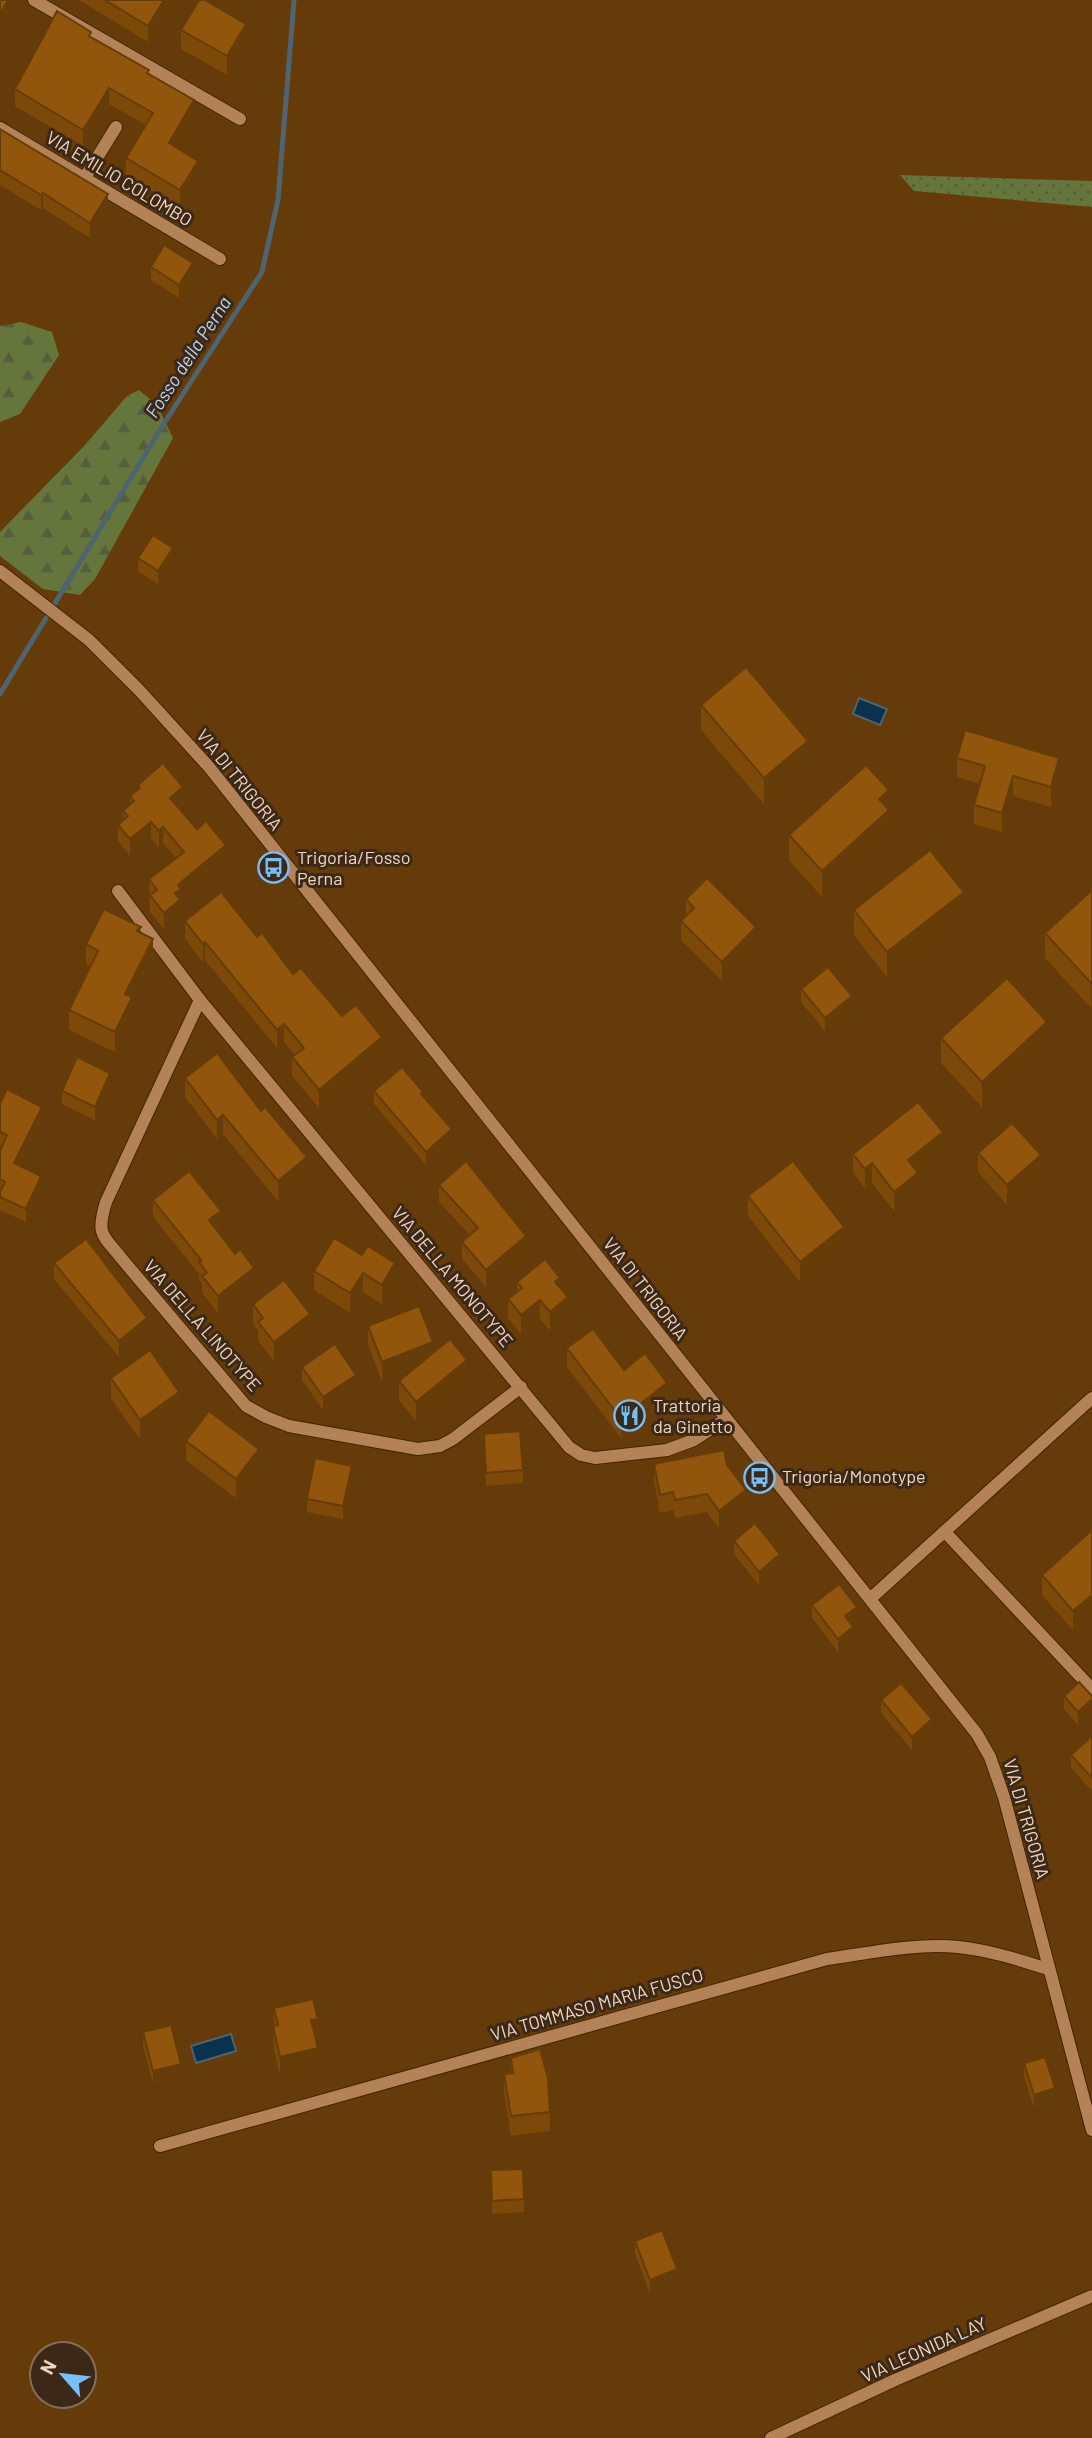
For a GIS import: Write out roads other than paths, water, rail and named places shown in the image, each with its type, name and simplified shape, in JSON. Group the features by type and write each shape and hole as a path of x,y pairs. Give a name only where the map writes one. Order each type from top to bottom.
{"street":[{"path":"34,0 240,119"},
{"path":"84,179 116,127"},
{"name":"VIA EMILIO COLOMBO","path":"0,128 220,260"},
{"name":"VIA DI TRIGORIA","path":"0,571 89,640 209,767 970,1724 990,1757 1004,1797 1048,1969 1086,2075 1092,2130"},
{"name":"VIA DELLA MONOTYPE","path":"118,891 200,1000 569,1447 581,1455 591,1457 667,1450 682,1447 726,1419"},
{"name":"VIA DELLA LINOTYPE","path":"200,1000 106,1202 100,1227 122,1259 246,1406 266,1418 289,1426 410,1448 433,1448 453,1439 521,1387"},
{"path":"870,1599 1092,1398"},
{"path":"945,1532 1092,1689"},
{"name":"VIA TOMMASO MARIA FUSCO","path":"160,2146 827,1959 900,1948 944,1947 980,1951 1048,1969"},
{"name":"VIA LEONIDA LAY","path":"771,2438 1092,2296"}],"water":[{"path":"859,698 887,709 880,725 853,714"},
{"path":"231,2034 236,2051 196,2063 191,2046"}],"waterway":[{"name":"Fosso della Perna","path":"0,694 161,428 262,272 278,200 294,0"}],"place":[{"name":"Trigoria/Fosso Perna","path":"274,868"},
{"name":"Trattoria da Ginetto","path":"630,1416"},
{"name":"Trigoria/Monotype","path":"759,1477"}]}
